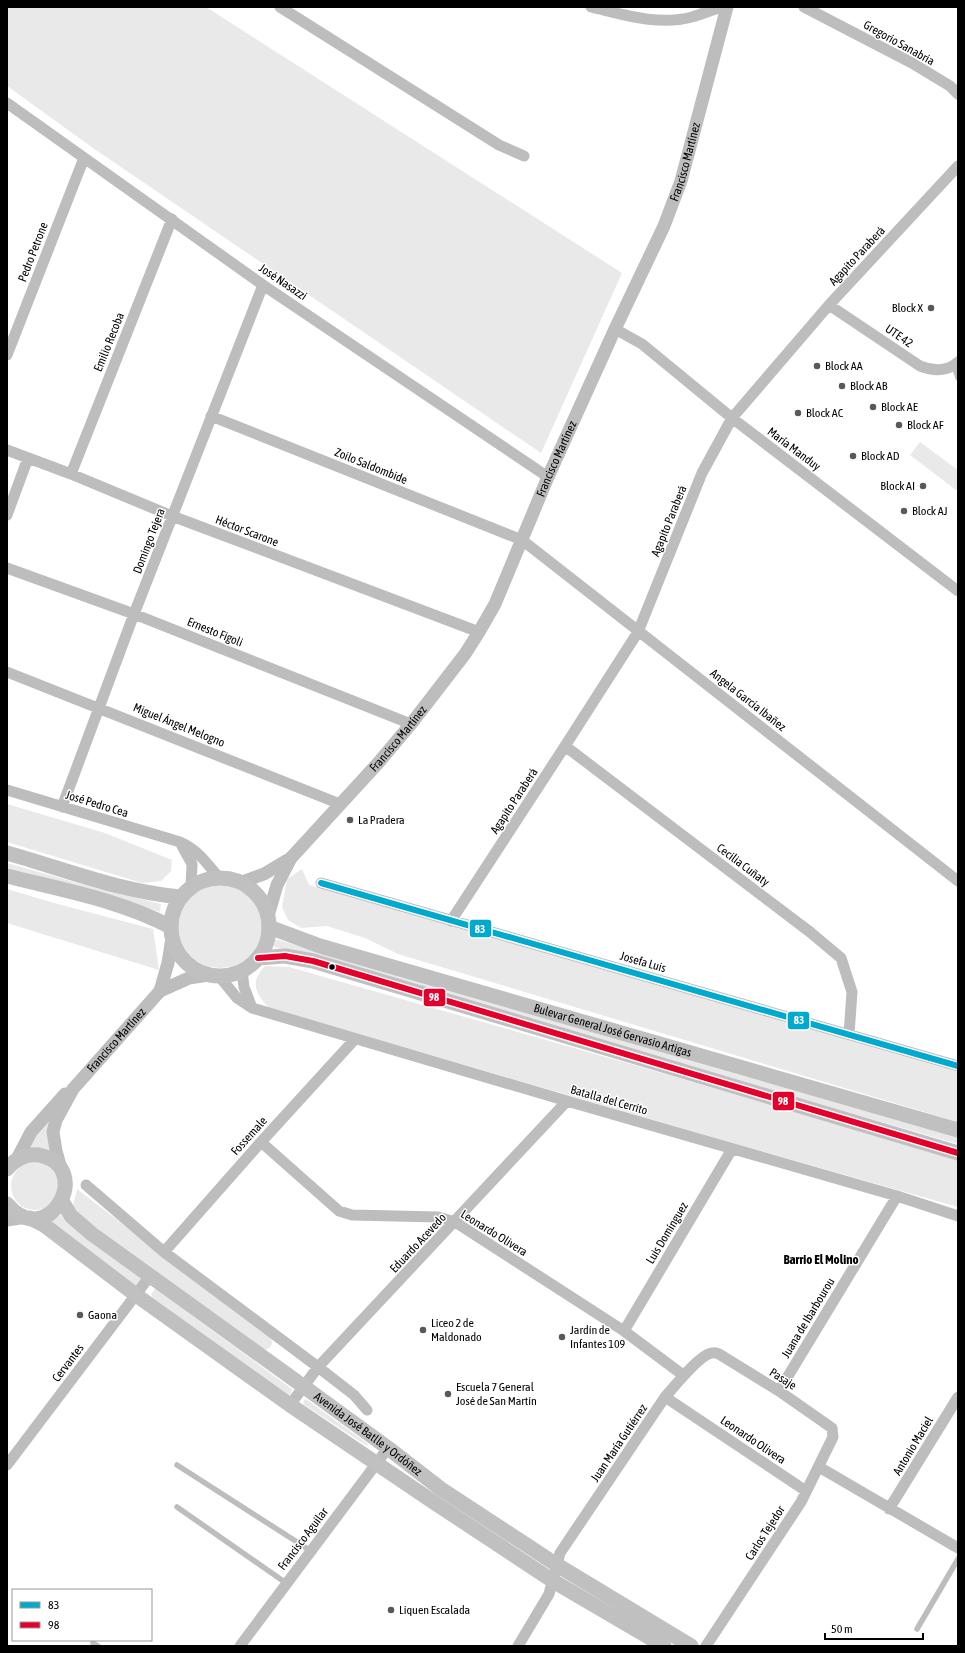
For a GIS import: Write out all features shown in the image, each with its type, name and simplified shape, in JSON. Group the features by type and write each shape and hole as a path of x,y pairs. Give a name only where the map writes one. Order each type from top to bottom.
{"main road":[{"path":"7,852 133,890 158,895 186,892"},
{"path":"7,876 128,907 149,915 171,932"},
{"path":"219,878 242,882 251,888 264,905 269,921 266,943 258,958 242,971 231,975 213,975 198,971 181,957 175,948 171,932 172,916 186,892 204,880 219,878"},
{"name":"Bulevar General José Gervasio Artigas","path":"269,921 320,946 958,1130"},
{"name":"Bulevar General José Gervasio Artigas","path":"258,958 285,956 313,961 958,1153"},
{"path":"12,1161 27,1155 42,1156 56,1164 62,1172 65,1181 65,1191 62,1200 56,1208 49,1214 39,1218 29,1218"},
{"name":"Avenida José Batlle y Ordóñez","path":"62,1200 71,1216 80,1225 388,1448 441,1489 557,1565 691,1646"},
{"name":"Avenida José Batlle y Ordóñez","path":"7,1204 13,1210 44,1224 136,1296 290,1405 376,1463 553,1581 664,1646"}],"street":[{"path":"280,7 499,145 524,156"},
{"path":"591,7 647,20 676,20 693,17 722,7"},
{"name":"Francisco Martínez","path":"269,921 277,885 291,858 411,724 447,678 479,632 495,604 548,477 615,329 664,226 681,181 727,7"},
{"name":"Gregorio Sanabria","path":"804,7 912,63 950,86 958,94"},
{"name":"José Nasazzi","path":"7,103 263,285 548,477"},
{"name":"Pedro Petrone","path":"7,355 84,158"},
{"name":"Agapito Paraberá","path":"451,921 638,632 702,473 732,418 829,305 958,166"},
{"name":"Emilio Recoba","path":"71,474 172,220"},
{"name":"Domingo Tejera","path":"62,807 134,614 263,285"},
{"name":"UTE 42","path":"829,305 920,366 931,370 939,370 956,364"},
{"name":"María Manduy","path":"615,329 642,344 732,418 958,591"},
{"name":"Zoilo Saldombide","path":"211,416 522,540"},
{"name":"Héctor Scarone","path":"7,450 71,474 172,516 479,632"},
{"path":"7,515 28,458"},
{"name":"Angela García Ibañez","path":"522,540 638,632 958,880"},
{"name":"Ernesto Figoli","path":"7,568 134,614 411,724"},
{"name":"Miguel Ángel Melogno","path":"7,672 340,804"},
{"name":"Cecilia Cuñaty","path":"565,746 810,932 841,958 852,992 849,1034"},
{"name":"José Pedro Cea","path":"7,790 180,842 193,848 203,857 219,878"},
{"path":"180,842 192,864 186,892"},
{"name":"Francisco Martínez","path":"242,882 264,874 291,858"},
{"name":"Josefa Luis","path":"320,883 958,1066"},
{"name":"Francisco Martínez","path":"160,991 168,963 171,932"},
{"path":"242,971 244,987 252,1008"},
{"name":"Francisco Martínez","path":"62,1172 56,1151 53,1132 56,1120 73,1089 160,991 189,978 213,975"},
{"name":"Batalla del Cerrito","path":"213,975 237,998 252,1008 567,1102 897,1196 958,1216"},
{"name":"Fossemale","path":"164,1252 261,1142 355,1039"},
{"name":"Francisco Martínez","path":"12,1161 31,1132 61,1096 73,1089"},
{"name":"Eduardo Acevedo","path":"290,1405 318,1367 567,1102"},
{"name":"Leonardo Olivera","path":"261,1142 340,1211 352,1215 438,1217 455,1222 624,1331 684,1375"},
{"name":"Luis Domínguez","path":"624,1331 732,1149"},
{"path":"86,1185 164,1252 354,1395 367,1410"},
{"name":"Juana de Ibarbourou","path":"779,1391 897,1196"},
{"path":"7,1221 29,1218"},
{"name":"Cervantes","path":"7,1465 150,1276"},
{"name":"Juan María Gutiérrez","path":"518,1646 549,1594 560,1553 665,1397 684,1375 704,1357 712,1352 719,1354"},
{"name":"Pasaje","path":"719,1354 779,1391 832,1428"},
{"name":"Leonardo Olivera","path":"665,1397 806,1491"},
{"name":"Antonio Maciel","path":"889,1509 958,1397"},
{"name":"Carlos Tejedor","path":"706,1646 800,1502 833,1438 832,1428"},
{"name":"Francisco Aguilar","path":"240,1646 388,1448"},
{"path":"819,1467 958,1548"}],"lane":[{"path":"956,364 958,378"},
{"path":"177,1465 311,1551"},
{"path":"177,1507 286,1583"},
{"path":"917,1629 958,1559"}],"shaded area":[{"path":"7,7 206,7 622,273 541,453 93,148 7,86"},
{"path":"920,442 958,470 958,488 956,490 910,455"},
{"path":"7,804 105,833 172,860 171,871 161,881 142,883 7,842"},
{"path":"7,863 99,889 161,904 160,912 7,869"},
{"path":"302,869 309,885 958,1072 958,1122 398,954 365,938 327,926 301,928 288,920 282,907 287,879"},
{"path":"212,884 228,884 244,891 255,902 262,918 262,934 259,942 250,956 244,961 228,968 212,968 196,961 185,950 178,934 178,918 185,902 196,891"},
{"path":"7,889 153,929 159,970 7,923"},
{"path":"275,939 736,1074 958,1136 958,1144 274,947"},
{"path":"265,966 289,967 958,1159 958,1207 269,1008 261,998 256,988 257,978"},
{"path":"50,1121 47,1133 49,1151 41,1148 28,1149 39,1130"},
{"path":"30,1162 40,1162 52,1169 59,1181 59,1191 52,1203 40,1210 30,1210 22,1206 15,1199 11,1191 11,1181 15,1173 22,1166"},
{"path":"77,1189 271,1338 272,1343 270,1348 263,1350 81,1217 73,1206"},
{"path":"61,1215 65,1221 141,1277 142,1279 138,1284 135,1285 50,1222"},
{"path":"155,1289 292,1389 291,1394 289,1395 152,1297 151,1294"},
{"path":"306,1399 368,1444 367,1446 303,1404 304,1400"}],"transit line":[{"name":"83","path":"321,883 958,1066"},
{"name":"98","path":"258,958 285,956 313,961 958,1153"}],"place":[{"name":"Block X","path":"931,308"},
{"name":"Block AA","path":"817,366"},
{"name":"Block AB","path":"842,386"},
{"name":"Block AE","path":"873,407"},
{"name":"Block AC","path":"798,413"},
{"name":"Block AF","path":"899,425"},
{"name":"Block AD","path":"853,456"},
{"name":"Block AI","path":"923,486"},
{"name":"Block AJ","path":"904,511"},
{"name":"La Pradera","path":"350,820"},
{"name":"Gaona","path":"80,1315"},
{"name":"Liceo 2 de Maldonado","path":"423,1330"},
{"name":"Jardín de Infantes 109","path":"562,1337"},
{"name":"Escuela 7 General José de San Martín","path":"448,1394"},
{"name":"Liquen Escalada","path":"391,1610"}],"district":[{"name":"Barrio El Molino","path":"821,1259"}]}
